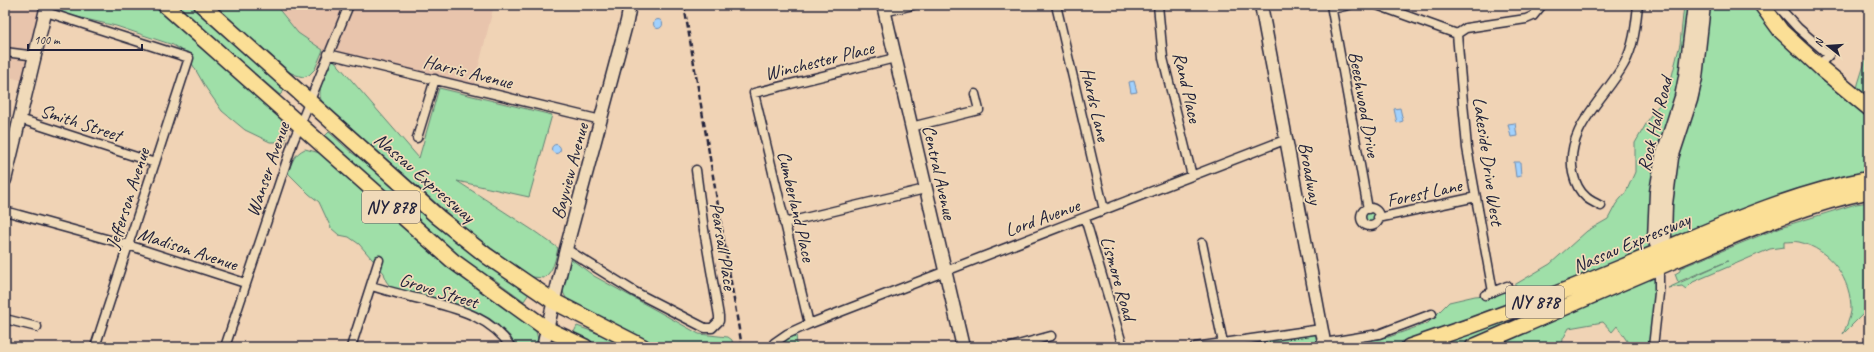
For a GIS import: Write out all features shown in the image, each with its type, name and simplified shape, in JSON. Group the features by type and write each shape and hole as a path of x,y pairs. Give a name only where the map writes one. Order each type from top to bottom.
{"highway":[{"name":"NY 878","path":"165,5 443,252 547,329 586,347"},
{"name":"Nassau Expressway","path":"202,5 458,234 499,265 553,301 643,347"},
{"path":"1762,5 1781,30 1869,108"},
{"name":"Nassau Expressway","path":"1473,347 1757,211 1796,196 1869,178"},
{"name":"Nassau Expressway","path":"1409,347 1495,318 1799,209 1840,197 1869,191"}],"street":[{"name":"Wanser Avenue","path":"225,347 245,283 299,125 349,5"},
{"name":"Bayview Avenue","path":"543,347 566,249 630,5"},
{"path":"884,8 913,5"},
{"name":"Hards Lane","path":"1056,5 1104,210"},
{"name":"Rand Place","path":"1158,5 1163,58 1192,176"},
{"name":"Broadway","path":"1261,5 1324,345"},
{"path":"1331,7 1349,5"},
{"path":"1377,5 1457,34 1466,28 1526,19 1533,16 1542,5"},
{"path":"1601,206 1585,197 1576,184 1571,161 1572,148 1579,130 1625,63 1635,31 1638,5"},
{"name":"Rock Hall Road","path":"1653,347 1659,293 1659,259 1654,239 1656,192 1662,156 1681,97 1694,5"},
{"name":"Rock Hall Road","path":"1659,259 1665,236 1666,204 1672,158 1691,100 1696,78 1704,5"},
{"path":"1777,5 1798,28 1829,55 1819,65"},
{"name":"Beechwood Drive","path":"1331,7 1368,209"},
{"path":"5,180 36,56 46,8"},
{"name":"Jefferson Avenue","path":"46,8 189,58 95,347"},
{"name":"Central Avenue","path":"884,8 944,271 963,347"},
{"name":"Lakeside Drive West","path":"1457,34 1466,138 1493,292"},
{"path":"5,52 36,56"},
{"name":"Harris Avenue","path":"328,54 601,120"},
{"name":"Winchester Place","path":"755,96 754,92 895,58"},
{"path":"418,138 435,79"},
{"path":"911,126 979,110 975,94"},
{"name":"Cumberland Place","path":"755,96 809,324"},
{"name":"Smith Street","path":"20,119 154,163"},
{"name":"Lord Avenue","path":"774,343 787,334 809,324 1287,139"},
{"name":"Pearsall Place","path":"566,249 631,289 705,328 712,328 716,326 719,321 719,316 704,230 696,170"},
{"path":"784,223 925,189"},
{"name":"Forest Lane","path":"1378,218 1476,197"},
{"name":"Forest Lane","path":"1368,209 1376,211 1378,218 1374,225 1365,225 1362,220 1362,215 1368,209"},
{"name":"Madison Avenue","path":"5,211 128,245 245,283"},
{"name":"Lismore Road","path":"1085,218 1123,347"},
{"path":"1202,243 1223,343"},
{"path":"351,347 379,260"},
{"name":"Grove Street","path":"371,286 473,314 492,326 511,347"},
{"path":"1485,295 1507,286"},
{"path":"1324,345 1379,334 1432,314"},
{"path":"5,318 37,327"},
{"path":"1196,347 1321,329"},
{"path":"1011,347 1051,336"}],"shaded area":[{"path":"5,5 47,5 28,82 5,76"},
{"path":"277,5 494,5 473,89 328,54 298,33"}],"green space":[{"path":"52,5 153,5 177,24 265,103 285,123 288,130 284,145 278,142 270,142 245,130 222,111 206,88 186,53 173,45 116,26 68,15"},
{"path":"171,5 196,5 287,87 280,95"},
{"path":"214,5 273,5 277,7 298,33 323,50 315,69 309,75 303,77 287,71"},
{"path":"1684,5 1693,5 1653,254 1406,347 1327,347 1327,344 1389,337 1428,323 1449,302 1475,296 1499,294 1550,264 1587,231 1608,219 1616,204 1626,192 1635,172 1635,143 1653,112 1667,96 1680,44"},
{"path":"1706,5 1764,5 1856,97 1858,84 1869,49 1869,178 1663,248 1666,198"},
{"path":"333,59 419,158 439,88 552,115 529,197 457,181 558,248 554,264 550,272 544,278 532,277 471,234 322,102 320,97 321,86 325,74"},
{"path":"329,132 352,153 373,167 530,292 524,301 494,279 476,271 433,238 322,139"},
{"path":"305,149 320,153 417,241 535,328 538,339 536,347 515,347 510,336 489,319 465,307 392,289 386,281 384,273 359,244 349,237 339,235 331,228 319,202 288,173 292,162 298,153"},
{"path":"1869,202 1869,308 1843,334 1851,311 1848,288 1843,277 1837,268 1820,251 1799,242 1784,242 1784,247 1770,249 1693,282 1686,289 1682,286 1668,288 1728,261 1678,282 1675,274 1680,271 1680,268 1781,227 1856,204"},
{"path":"1366,210 1372,210 1376,214 1376,220 1372,224 1366,224 1362,220 1362,214"},
{"path":"571,259 594,276 699,334 728,337 732,340 733,347 647,347 569,304 562,290"},
{"path":"1657,275 1652,347 1631,347 1617,326 1612,332 1603,322 1569,328 1563,339 1562,347 1481,347"},
{"path":"1558,299 1561,306 1468,347 1428,347"},
{"path":"577,326 636,347 593,347 572,336"},
{"path":"1319,332 1322,347 1213,347"},
{"path":"796,333 797,347 769,347"},
{"path":"556,338 582,347 548,347 552,340"}],"water":[{"path":"656,20 660,20 662,24 660,28 656,28 654,26 654,22"},
{"path":"1134,81 1137,92 1131,93 1129,82"},
{"path":"1400,108 1403,121 1397,123 1394,109"},
{"path":"1515,123 1517,136 1511,137 1508,124"},
{"path":"556,144 561,149 556,154 551,149"},
{"path":"1514,162 1520,162 1521,176 1516,177"}],"railway":[{"path":"684,5 742,347"}]}
